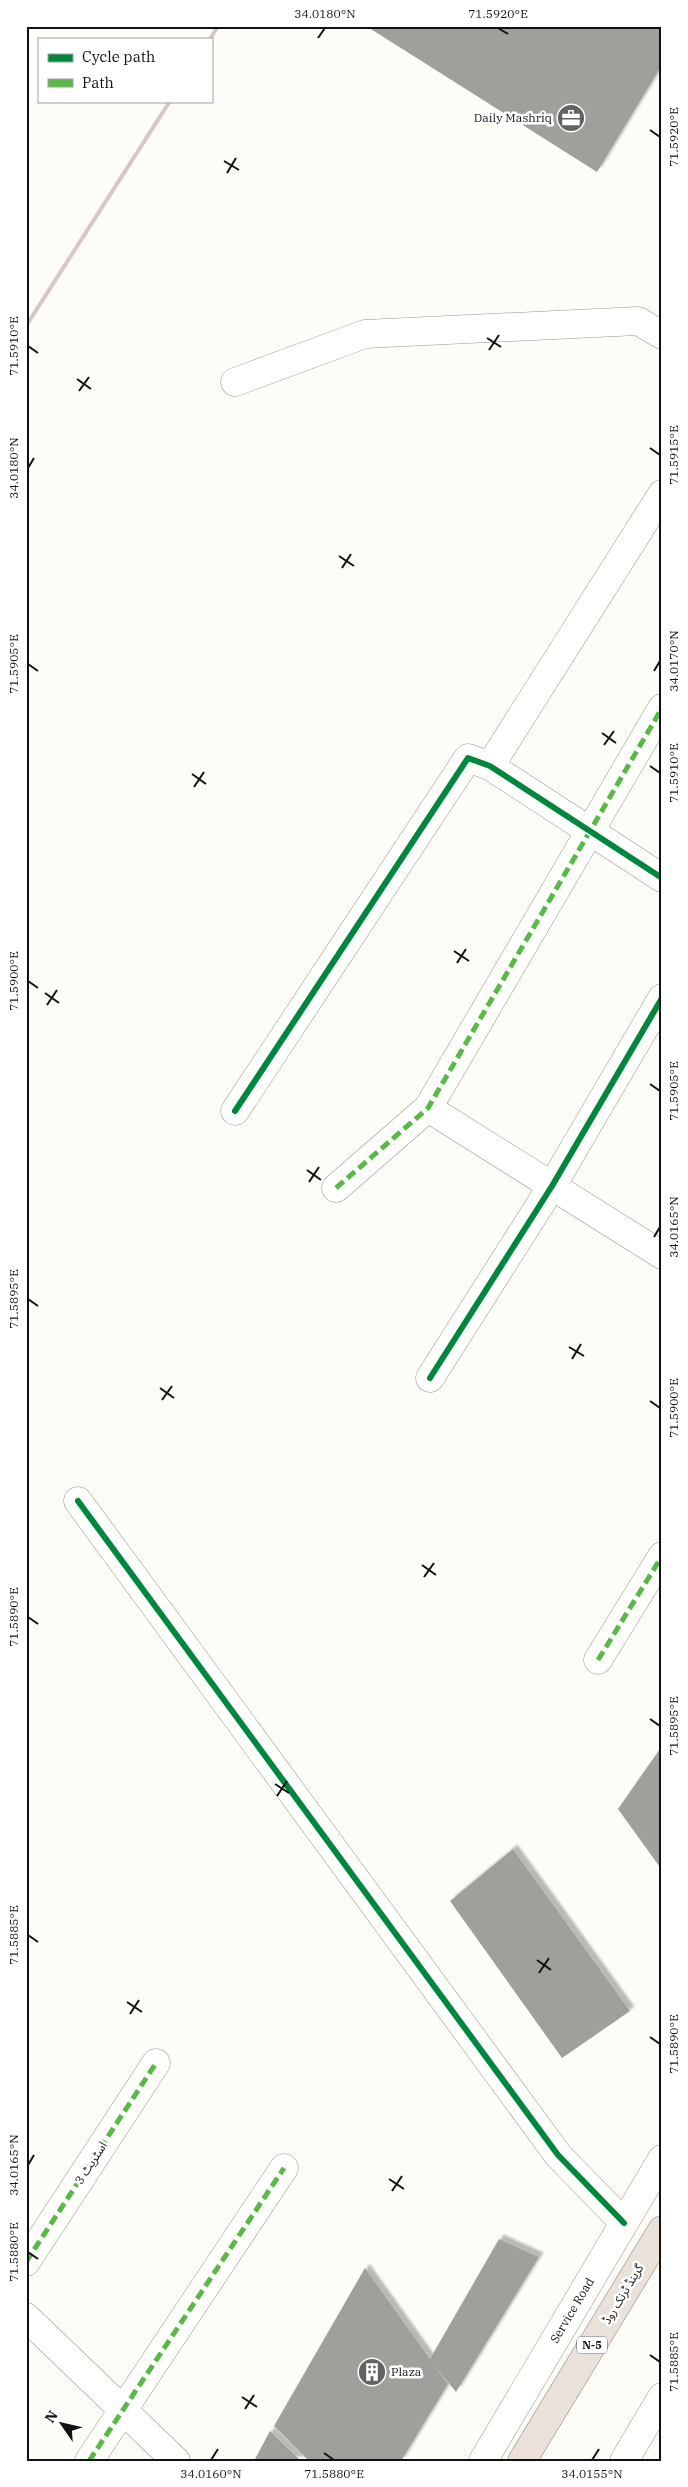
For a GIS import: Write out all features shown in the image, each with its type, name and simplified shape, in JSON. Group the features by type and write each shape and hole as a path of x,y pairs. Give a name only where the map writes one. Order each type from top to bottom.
{"highway":[{"name":"گرینڈ ٹرنک روڈ","path":"522,2461 662,2230"}],"street":[{"path":"235,382 365,334 638,320 662,335"},
{"path":"490,766 662,494"},
{"path":"336,1188 428,1108 662,708"},
{"path":"235,1111 468,758 490,766 662,878"},
{"path":"430,1378 552,1186 662,998"},
{"path":"428,1108 662,1255"},
{"path":"78,1501 558,2155 624,2223"},
{"path":"598,1660 662,1556"},
{"name":"اسٹریٹ 3","path":"26,2262 156,2063"},
{"name":"Service Road","path":"483,2461 662,2159"},
{"path":"90,2461 284,2168"},
{"path":"26,2317 176,2461"},
{"path":"624,2461 662,2397"}],"building":[{"name":"Daily Mashriq","path":"366,26 662,26 662,65 597,172"},
{"path":"662,1746 662,1870 618,1809"},
{"path":"513,1849 630,2011 562,2058 450,1901"},
{"name":"Plaza","path":"499,2239 539,2257 456,2392 434,2365 448,2384 401,2461 309,2461 274,2426 365,2268 430,2359"},
{"path":"270,2431 301,2461 254,2461"}],"railway":[{"path":"211,38 218,26"},
{"path":"26,326 169,102"}],"marked path":[{"path":"336,1188 428,1108 662,708"},
{"path":"598,1660 662,1556"},
{"path":"26,2262 156,2063"},
{"path":"89,2461 284,2168"}],"cycle path":[{"path":"235,1111 468,758 490,766 662,878"},
{"path":"430,1378 552,1186 662,998"},
{"path":"78,1501 558,2155 624,2223"}],"place":[{"name":"Daily Mashriq","path":"571,118"},
{"name":"Plaza","path":"372,2372"}]}
